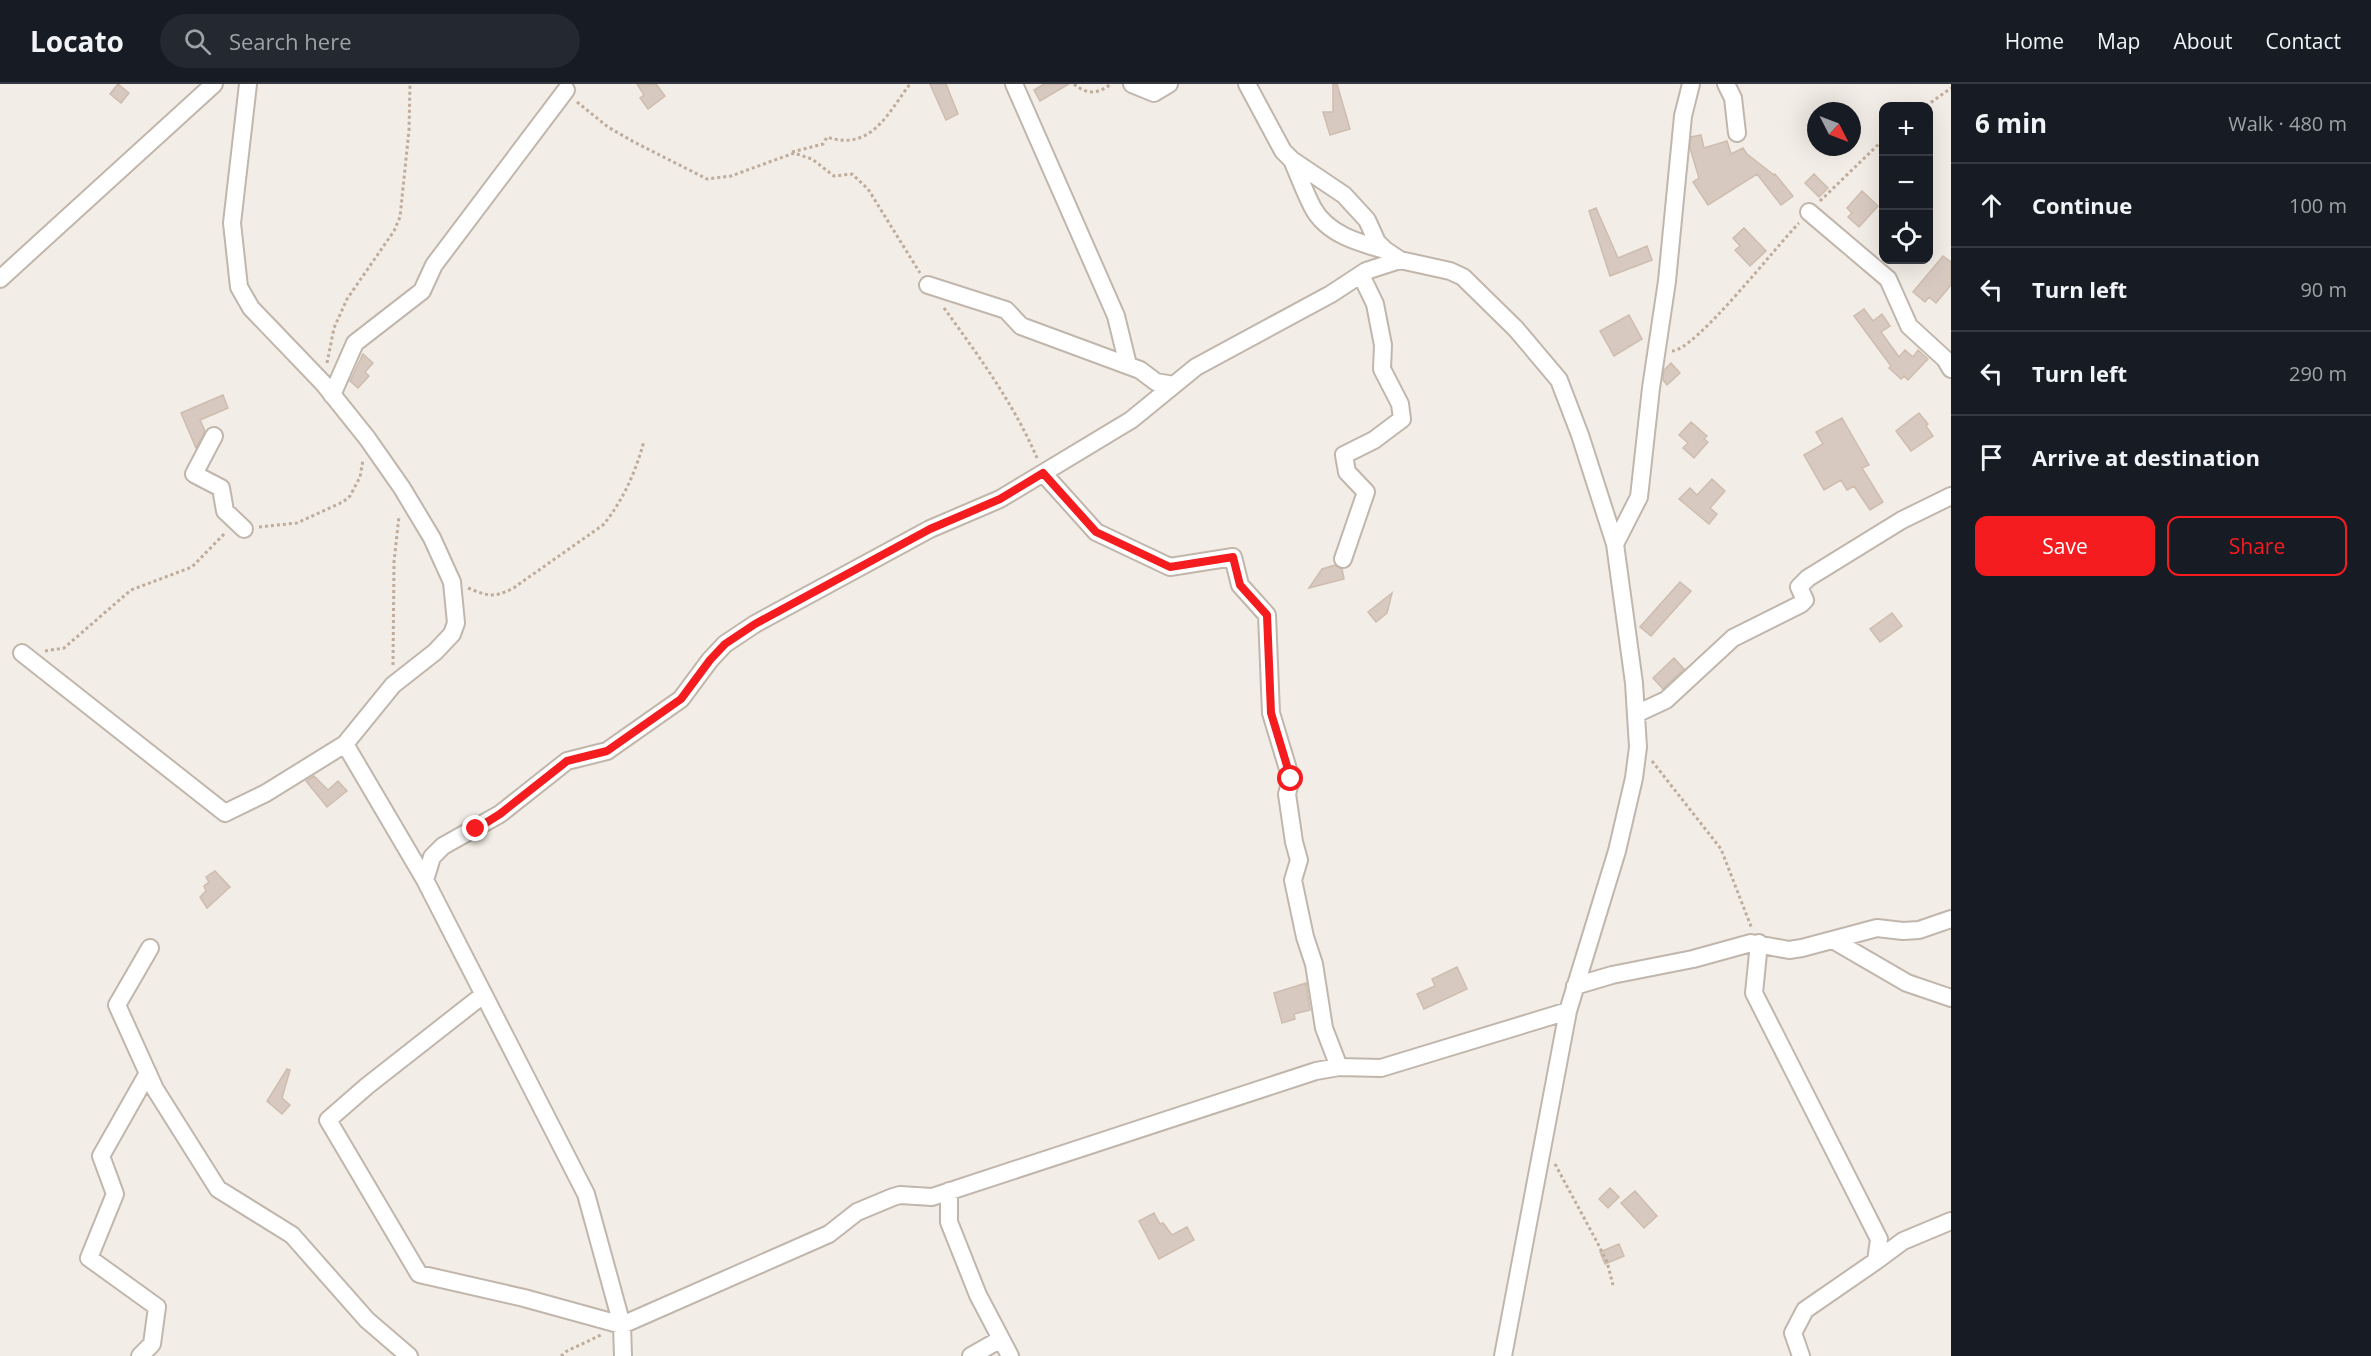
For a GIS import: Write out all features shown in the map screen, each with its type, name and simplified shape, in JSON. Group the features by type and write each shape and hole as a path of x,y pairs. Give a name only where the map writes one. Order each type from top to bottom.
{"street":[{"path":"0,279 214,84"},
{"path":"22,653 225,813 266,793 345,744 393,685 435,652 452,634 456,623 452,582 432,538 402,488 367,438 328,389 251,308 239,287 231,223 248,84"},
{"path":"245,106 262,84"},
{"path":"1014,84 1116,316 1128,365"},
{"path":"1132,84 1154,93 1169,84"},
{"path":"1246,84 1276,140 1292,160 1314,210 1350,240 1385,250"},
{"path":"1615,543 1640,497 1683,116 1691,84"},
{"path":"1726,84 1733,98 1737,133"},
{"path":"328,389 355,343 422,291 434,265 566,90"},
{"path":"1292,160 1344,195 1367,220 1377,242 1385,250 1400,260 1463,276 1516,329 1559,380 1580,435 1605,520 1615,543 1634,683 1638,747 1634,778 1617,851 1568,1011 1503,1356"},
{"path":"1809,212 1888,279 1910,326 1945,359 1951,369"},
{"path":"425,880 432,856 443,846 500,814 567,761 607,751 672,706 687,694 710,660 725,644 748,629 930,529 1000,499 1131,420 1196,367 1331,294 1361,275 1400,260"},
{"path":"1343,558 1366,492 1347,471 1344,455 1374,440 1402,419 1400,404 1382,369 1383,345 1375,304 1361,275"},
{"path":"928,285 1006,310 1022,326 1140,370 1156,382 1174,385"},
{"path":"214,436 194,474 221,488 225,511 244,529"},
{"path":"1043,473 1096,532 1170,567 1233,557 1240,585 1267,615 1271,713 1291,779 1287,794 1299,860 1293,880 1305,937 1314,964 1324,1028 1338,1067"},
{"path":"1636,714 1666,700 1733,638 1801,604 1805,600 1799,587 1808,579 1902,520 1951,495"},
{"path":"345,744 425,880 586,1194 622,1325 622,1356"},
{"path":"1575,986 1612,975 1658,967 1751,943 1789,950 1876,928 1919,930 1951,919"},
{"path":"1833,940 1906,983 1951,998"},
{"path":"1759,943 1754,993 1878,1239 1876,1261"},
{"path":"150,948 117,1005 155,1089 218,1189 292,1235 367,1320 409,1356"},
{"path":"483,995 367,1086 328,1120 419,1274 524,1298 622,1325 830,1234 866,1208 900,1195 927,1198 1316,1071 1338,1067 1381,1068 1568,1011"},
{"path":"140,1356 152,1344 157,1306 89,1258 115,1194 100,1156 148,1073"},
{"path":"949,1191 949,1222 978,1295 1010,1356"},
{"path":"1801,1356 1793,1333 1805,1310 1903,1241 1951,1221"},
{"path":"971,1356 1001,1339"}],"path":[{"path":"328,389 334,328 347,299 394,231 400,217 410,84"},
{"path":"566,90 608,127 707,179 731,176 801,149 823,144 827,137 839,141 862,137 884,120 910,84"},
{"path":"1074,84 1085,92 1095,93 1111,84"},
{"path":"1932,102 1951,88"},
{"path":"1658,350 1676,351 1695,338 1712,322 1778,244 1879,143"},
{"path":"783,156 794,153 812,159 834,176 852,174 868,189 928,285 999,388 1028,436 1043,473"},
{"path":"22,653 64,648 131,590 185,571 196,564 225,532 297,523 343,502 350,496 360,477 367,438"},
{"path":"452,582 490,596 496,596 512,589 594,531 612,514 636,469 644,441"},
{"path":"393,685 394,562 402,488"},
{"path":"1638,747 1660,770 1721,849 1744,914 1759,943"},
{"path":"1541,1151 1548,1156 1560,1173 1607,1262 1613,1285"},
{"path":"561,1356 622,1325"}],"building":[{"path":"118,84 129,93 121,103 110,94"},
{"path":"637,84 656,84 665,96 648,109 640,98 644,95"},
{"path":"930,84 946,84 958,114 946,120"},
{"path":"1044,84 1069,84 1040,101 1034,90"},
{"path":"1333,84 1337,84 1350,129 1330,135 1323,112 1333,112"},
{"path":"1701,135 1704,148 1727,141 1731,154 1743,148 1747,154 1775,174 1793,196 1781,205 1757,174 1708,205 1693,182 1699,178 1690,148 1691,137"},
{"path":"1814,174 1828,188 1819,197 1805,183"},
{"path":"1862,191 1878,206 1859,227 1848,217 1852,213 1847,208"},
{"path":"1596,208 1618,258 1647,246 1652,260 1610,276 1589,211"},
{"path":"1744,228 1766,251 1750,266 1735,250 1740,246 1733,238"},
{"path":"1943,256 1951,262 1951,285 1936,303 1929,297 1925,302 1913,292"},
{"path":"1864,309 1873,321 1882,314 1890,326 1881,332 1899,357 1905,350 1913,357 1918,350 1928,359 1908,380 1904,376 1901,379 1889,368 1891,366 1854,316"},
{"path":"1629,315 1642,339 1614,356 1600,331"},
{"path":"363,354 373,363 365,372 369,376 358,388 350,381"},
{"path":"1671,363 1680,373 1667,385 1663,380 1664,370"},
{"path":"223,395 228,408 200,420 205,431 196,448 181,413"},
{"path":"1919,413 1928,424 1926,426 1933,436 1911,451 1896,431"},
{"path":"1842,418 1869,465 1862,468 1883,502 1870,510 1854,486 1847,490 1841,480 1824,490 1804,455 1823,444 1816,432"},
{"path":"1691,422 1707,436 1704,439 1708,442 1694,458 1683,448 1688,443 1679,435"},
{"path":"1712,479 1725,491 1710,508 1717,514 1709,524 1679,499 1690,488 1697,495"},
{"path":"1335,565 1342,569 1344,579 1309,588 1322,569"},
{"path":"1680,582 1691,591 1651,636 1640,627"},
{"path":"1392,593 1387,613 1376,622 1368,612"},
{"path":"1892,613 1902,626 1880,642 1870,629"},
{"path":"1674,658 1684,669 1663,689 1653,678"},
{"path":"314,776 328,790 338,781 347,791 327,807 306,781"},
{"path":"215,871 230,887 207,908 200,897 206,891 204,886 209,882 206,877"},
{"path":"1457,967 1467,989 1424,1009 1417,994 1435,986 1432,979"},
{"path":"1306,983 1310,1010 1294,1014 1295,1019 1282,1023 1274,993"},
{"path":"287,1069 290,1070 282,1098 290,1105 282,1114 267,1101"},
{"path":"1610,1188 1619,1197 1608,1208 1599,1199"},
{"path":"1635,1191 1657,1216 1644,1228 1621,1203"},
{"path":"1154,1213 1160,1224 1163,1223 1172,1235 1187,1227 1194,1240 1159,1259 1139,1221"},
{"path":"1619,1244 1624,1256 1605,1264 1600,1252"}],"route":[{"path":"476,829 500,814 567,761 607,751 681,699 725,644 755,624 930,529 1000,499 1043,473 1096,532 1170,567 1233,557 1240,585 1267,615 1271,713 1291,779"}]}
